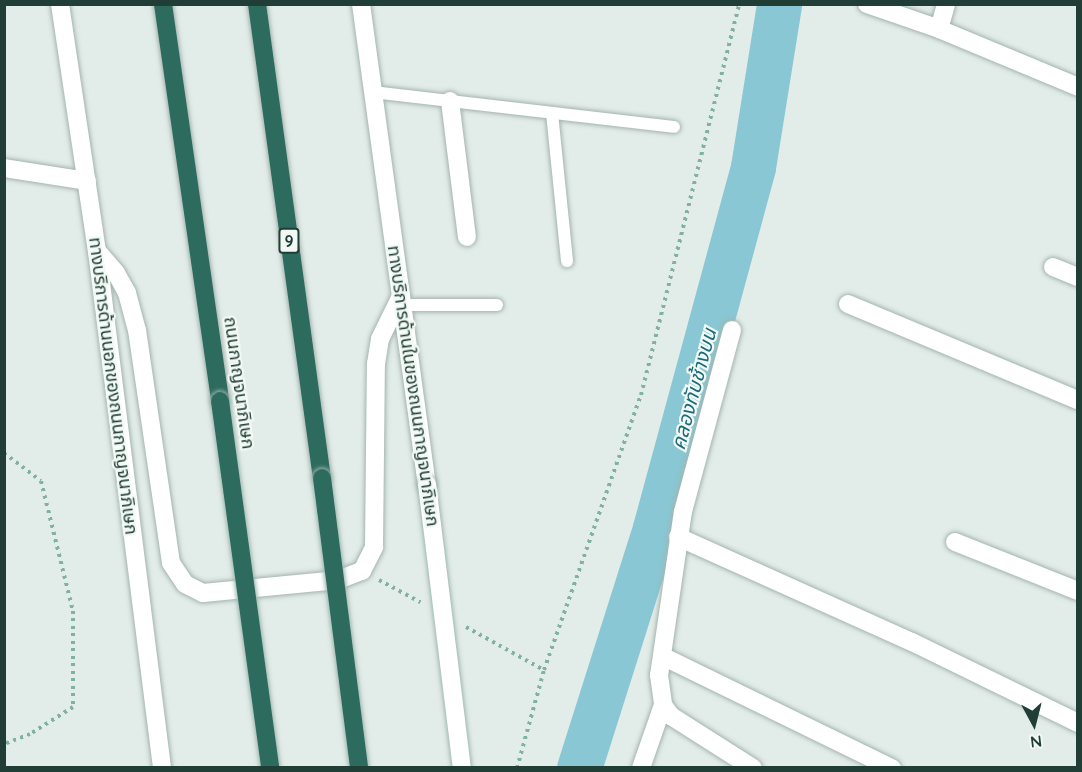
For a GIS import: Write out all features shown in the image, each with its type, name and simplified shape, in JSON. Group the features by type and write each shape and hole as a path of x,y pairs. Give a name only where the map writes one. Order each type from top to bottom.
{"highway":[{"name":"ถนนกาญจนาภิเษก","path":"163,4 270,768"},
{"name":"9","path":"257,4 359,768"}],"main road":[{"name":"ทางบริการด้านนอกของถนนกาญจนาภิเษก","path":"60,4 97,251 162,768"},
{"name":"ทางบริการด้านในของถนนกาญจนาภิเษก","path":"361,4 427,484 462,768"},
{"path":"867,4 939,29 1077,87"},
{"path":"939,29 946,4"},
{"path":"450,101 467,237"},
{"path":"4,168 87,181"},
{"path":"97,251 116,273 127,294 137,330 171,563 185,584 202,593 338,580 362,571 374,547 376,364 380,339 401,300"},
{"path":"1053,267 1077,276"},
{"path":"848,304 1077,400"},
{"path":"641,768 663,705 659,675 678,537 732,330"},
{"path":"678,537 912,642 1077,723"},
{"path":"956,542 1077,591"},
{"path":"662,656 892,768"},
{"path":"663,705 671,716 690,730 753,768"}],"lane":[{"path":"372,92 674,127"},
{"path":"552,112 567,261"},
{"path":"401,300 498,305"}],"path":[{"path":"517,768 544,670 641,395 739,4"},
{"path":"4,453 41,481 73,611 73,707 30,734 4,744"}],"waterway":[{"name":"คลองทับช้างบน","path":"579,768 655,528 753,167 779,4"}]}
